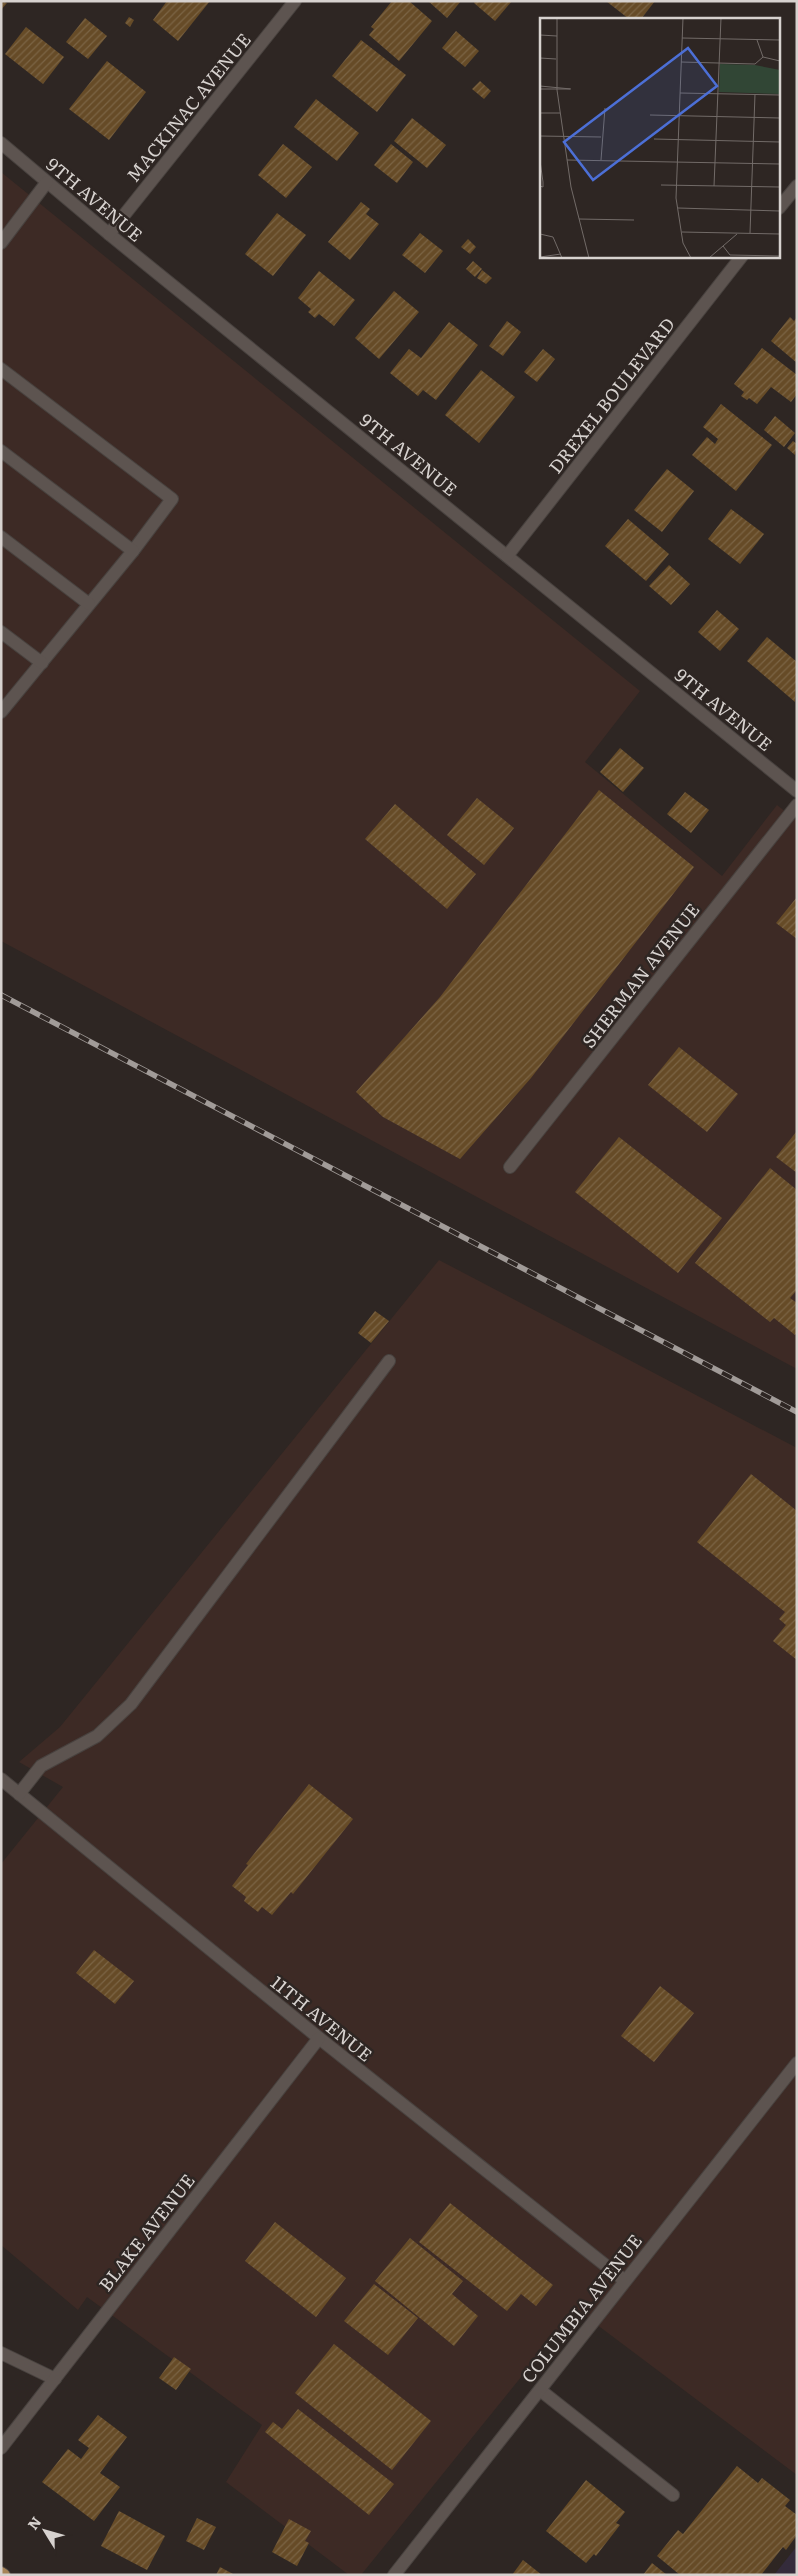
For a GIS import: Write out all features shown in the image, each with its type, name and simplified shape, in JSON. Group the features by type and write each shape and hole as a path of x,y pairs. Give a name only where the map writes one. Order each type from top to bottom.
{"street":[{"name":"MACKINAC AVENUE","path":"109,234 295,1"},
{"name":"9TH AVENUE","path":"1,144 109,234 797,791"},
{"path":"1,243 47,182"},
{"path":"780,207 797,186"},
{"name":"DREXEL BOULEVARD","path":"507,556 740,258"},
{"path":"1,369 172,499 133,551 1,712"},
{"path":"1,451 133,551"},
{"path":"1,538 89,604"},
{"path":"1,632 42,663"},
{"name":"SHERMAN AVENUE","path":"510,1167 797,805"},
{"path":"19,1794 41,1766 97,1736 131,1704 389,1361"},
{"name":"11TH AVENUE","path":"1,1779 319,2038 624,2280"},
{"name":"BLAKE AVENUE","path":"1,2448 319,2038"},
{"name":"COLUMBIA AVENUE","path":"394,2575 624,2280 797,2063"},
{"path":"1,2353 55,2379"},
{"path":"540,2390 673,2496"}],"shaded area":[{"path":"1,172 640,691 585,762 722,876 777,805 797,821 797,1369 1,941"},
{"path":"439,1260 797,1448 797,2475 576,2309 361,2575 349,2575 226,2482 262,2425 87,2297 78,2310 1,2245 1,1864 63,1787 19,1762 60,1727"},
{"path":"797,2546 797,2575 774,2575"}],"building":[{"path":"1,1 7,3 1,10"},
{"path":"167,1 210,1 178,41 153,20"},
{"path":"392,1 409,1 432,21 399,61 369,35 374,29 371,27"},
{"path":"428,1 461,1 447,18"},
{"path":"475,1 512,1 495,21 474,3"},
{"path":"606,1 655,1 642,18 628,18"},
{"path":"129,17 134,20 130,27 125,23"},
{"path":"85,18 107,36 88,59 66,42"},
{"path":"26,27 64,57 43,84 5,54"},
{"path":"456,31 479,51 465,67 442,48"},
{"path":"361,40 406,75 377,112 332,76"},
{"path":"107,61 146,92 109,140 69,109"},
{"path":"480,81 491,91 484,99 472,89"},
{"path":"316,99 359,133 337,161 294,127"},
{"path":"412,118 446,145 427,168 394,141"},
{"path":"283,144 312,167 286,198 258,175"},
{"path":"391,144 413,162 397,183 374,165"},
{"path":"361,202 370,209 366,214 379,224 350,260 328,242"},
{"path":"277,213 306,235 273,276 245,254"},
{"path":"420,233 443,251 425,273 402,255"},
{"path":"468,239 476,247 470,254 461,247"},
{"path":"473,261 482,269 475,277 466,269"},
{"path":"482,270 492,278 486,284 477,278"},
{"path":"319,271 355,300 334,326 319,314 315,318 308,312 311,309 298,298"},
{"path":"394,291 419,312 379,359 355,338"},
{"path":"790,317 794,321 797,317 797,363 771,341"},
{"path":"507,321 521,332 503,356 489,346"},
{"path":"449,322 478,345 436,400 423,390 418,396 390,373 409,349 421,358"},
{"path":"762,348 797,375 797,394 791,402 771,387 757,404 749,398 747,400 741,396 744,392 734,384"},
{"path":"543,349 555,359 537,382 524,372"},
{"path":"481,370 515,397 479,443 445,415"},
{"path":"721,404 772,445 736,491 692,455 707,437 715,444 718,439 703,427"},
{"path":"775,416 795,433 784,447 764,430"},
{"path":"793,441 797,444 795,455 787,448"},
{"path":"667,469 694,491 662,532 634,510"},
{"path":"731,509 764,534 740,564 708,539"},
{"path":"628,519 669,554 646,581 605,546"},
{"path":"669,565 690,584 671,605 649,586"},
{"path":"717,610 739,629 720,651 698,632"},
{"path":"767,637 797,662 795,702 747,661"},
{"path":"620,748 644,768 623,792 600,772"},
{"path":"599,790 694,867 531,1078 460,1159 383,1117 356,1092 440,997"},
{"path":"685,792 709,810 691,833 667,814"},
{"path":"477,798 514,828 484,865 447,835"},
{"path":"395,804 476,874 447,909 365,839"},
{"path":"797,897 797,939 776,923"},
{"path":"679,1047 738,1094 707,1132 648,1085"},
{"path":"797,1131 797,1173 776,1157"},
{"path":"619,1137 722,1218 678,1273 575,1192"},
{"path":"770,1168 797,1190 797,1290 790,1298 797,1303 797,1332 795,1335 774,1318 770,1322 695,1263"},
{"path":"375,1311 389,1321 371,1343 358,1333"},
{"path":"751,1474 797,1511 797,1660 773,1641 786,1625 779,1619 785,1612 697,1542"},
{"path":"309,1784 353,1819 293,1894 291,1892 272,1915 262,1907 258,1912 244,1901 246,1897 232,1886 248,1865 246,1864"},
{"path":"94,1950 134,1981 115,2004 76,1973"},
{"path":"660,1986 694,2013 654,2062 621,2036"},
{"path":"450,2203 553,2285 536,2306 521,2294 507,2311 419,2242"},
{"path":"275,2222 346,2278 316,2317 245,2261"},
{"path":"410,2238 463,2281 452,2294 478,2316 454,2346 375,2281"},
{"path":"374,2284 418,2318 388,2355 344,2321"},
{"path":"334,2344 431,2421 392,2470 295,2393"},
{"path":"174,2357 191,2369 176,2390 159,2378"},
{"path":"298,2409 394,2484 369,2515 265,2432 273,2422 282,2429"},
{"path":"98,2415 127,2437 100,2473 120,2487 94,2521 42,2482 68,2449 81,2459 89,2448 78,2440"},
{"path":"737,2466 758,2483 762,2478 790,2500 785,2506 797,2515 797,2535 786,2550 783,2547 761,2575 680,2575 657,2556 678,2530 683,2534"},
{"path":"586,2480 625,2512 616,2523 620,2525 596,2556 594,2554 586,2563 546,2531"},
{"path":"119,2511 165,2536 147,2570 101,2546"},
{"path":"197,2518 216,2527 204,2550 186,2541"},
{"path":"289,2519 311,2531 305,2541 309,2543 297,2566 272,2552"},
{"path":"523,2560 542,2575 512,2575"},
{"path":"652,2563 667,2575 643,2575"},
{"path":"220,2567 235,2575 216,2575"}],"railway":[{"path":"1,995 797,1412"}]}
